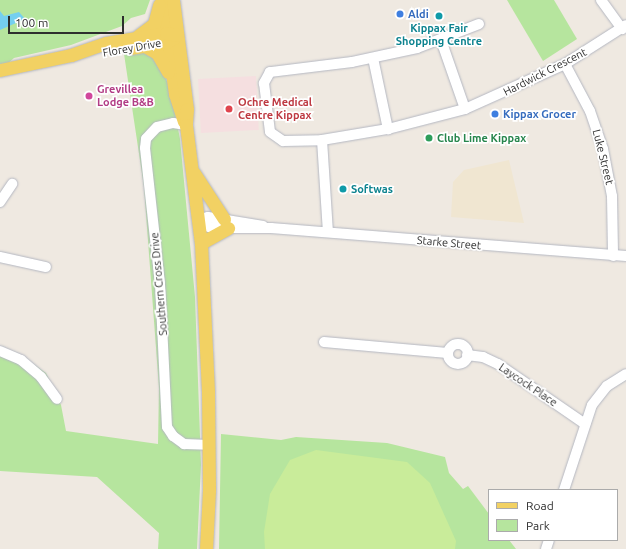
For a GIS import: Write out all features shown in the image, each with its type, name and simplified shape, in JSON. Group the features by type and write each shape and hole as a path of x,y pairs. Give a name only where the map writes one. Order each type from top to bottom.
{"main road":[{"path":"159,0 158,16 154,24 140,42 157,53 172,78"},
{"path":"162,0 188,109 186,125 201,243 209,490 206,549"},
{"path":"173,0 170,37 172,78 179,111 186,125"},
{"name":"Florey Drive","path":"0,70 170,37"},
{"path":"192,170 226,224 201,243"}],"street":[{"name":"Hardwick Crescent","path":"479,24 441,40 373,58 276,70 266,76 268,126 273,136 287,142 322,140 388,128 465,109 565,64 624,27 601,0"},
{"path":"441,40 465,109"},
{"path":"373,58 388,128"},
{"name":"Luke Street","path":"565,64 590,111 603,148 612,196 613,256"},
{"name":"Southern Cross Drive","path":"186,125 173,123 157,127 146,139 145,148 160,284 167,427 173,436 184,444 208,445"},
{"path":"322,140 328,232"},
{"path":"0,202 12,184"},
{"name":"Starke Street","path":"198,220 208,217 226,224 250,222 271,228 577,254 626,256"},
{"path":"0,257 46,267"},
{"name":"Laycock Place","path":"324,342 448,353 451,346 458,344 465,347 467,355 483,357 498,364 585,424"},
{"path":"0,351 21,360 41,377 57,399"},
{"path":"564,489 585,424 598,395 626,374"}],"shaded area":[{"name":"Ochre Medical Centre Kippax","path":"256,76 259,130 201,133 198,79"},
{"path":"509,160 524,223 451,217 453,182 464,170"}],"green space":[{"path":"0,0 150,0 145,14 131,18 122,26 71,45 14,58 6,65 0,66"},
{"path":"507,0 554,0 577,39 543,61"},
{"path":"143,51 155,59 170,87 180,139 195,297 201,465 197,549 158,549 159,533 97,477 0,471 0,348 19,354 46,373 61,405 66,431 158,444 159,388 144,187 124,54"},
{"path":"221,434 281,440 296,437 387,443 445,457 449,473 463,489 468,486 488,513 488,541 510,541 516,549 219,549"},
{"path":"316,450 407,462 430,483 456,541 455,549 265,549 264,532 270,494 290,460"}],"water":[{"path":"0,11 4,16 19,12 25,19 0,30"}],"place":[{"name":"Aldi","path":"400,14"},
{"name":"Kippax Fair Shopping Centre","path":"439,16"},
{"name":"Grevillea Lodge B&B","path":"89,96"},
{"name":"Ochre Medical Centre Kippax","path":"229,109"},
{"name":"Kippax Grocer","path":"495,114"},
{"name":"Club Lime Kippax","path":"429,138"},
{"name":"Softwas","path":"343,189"}]}
